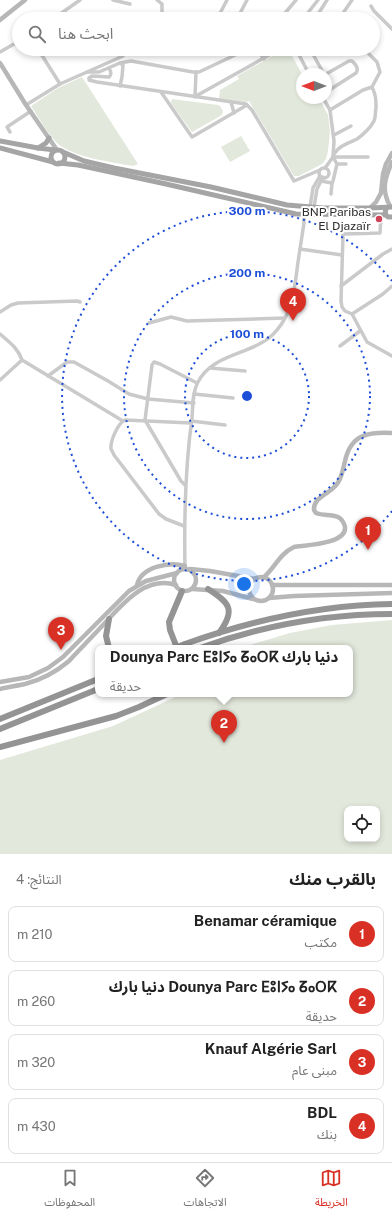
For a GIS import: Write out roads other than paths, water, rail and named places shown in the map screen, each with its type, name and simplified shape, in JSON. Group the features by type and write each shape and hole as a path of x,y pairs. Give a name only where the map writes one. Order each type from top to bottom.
{"highway":[{"path":"208,589 222,598 229,610 227,622 219,633"},
{"path":"175,645 169,622 182,590"},
{"path":"183,645 219,633 283,616 358,606 392,604"},
{"path":"209,645 240,635 296,623 346,616 392,614"},
{"path":"109,619 106,636 109,645"},
{"path":"0,719 95,680"},
{"path":"0,729 95,690"},
{"path":"0,747 112,718 161,697"}],"main road":[{"path":"0,20 25,0"},
{"path":"0,64 56,150"},
{"path":"38,148 46,143 49,138"},
{"path":"0,141 56,150 84,161 211,187 287,205 312,207 390,207"},
{"path":"0,148 53,162 89,168 283,211 304,214 386,216 385,212 390,207"},
{"path":"53,162 51,154 56,150"},
{"path":"59,163 64,159 63,152"},
{"path":"370,208 376,202 381,193 383,174 392,153"},
{"path":"390,207 386,199 385,180 392,162"},
{"path":"137,586 141,577 154,568 172,564 187,568 255,579 263,578 288,550 294,547 331,541 342,536 345,526 342,520 337,517 316,513 314,510 314,504 318,499 333,489 340,481 347,453 355,442 361,437 374,432 392,433"},
{"path":"0,682 29,677 42,672 53,665 77,644 125,594 150,579 177,573 187,568 194,572 197,580 192,589"},
{"path":"269,598 272,594 271,584 273,568"},
{"path":"177,573 174,577 176,585 182,590 208,589 230,592 262,601 269,598 294,596 392,593"},
{"path":"263,578 271,584 392,585"},
{"path":"254,599 249,588 255,579"},
{"path":"0,689 30,682 54,672 69,661 130,598 143,589 160,583 176,585"}],"street":[{"path":"63,12 80,0"},
{"path":"113,0 130,4"},
{"path":"157,0 162,4 163,8 162,12"},
{"path":"221,12 227,0"},
{"path":"240,12 246,0"},
{"path":"286,12 296,0"},
{"path":"309,12 318,0"},
{"path":"319,12 327,0"},
{"path":"343,12 352,0"},
{"path":"371,6 375,12"},
{"path":"380,17 392,29"},
{"path":"0,52 12,45"},
{"path":"42,56 60,84"},
{"path":"26,105 60,84 122,56"},
{"path":"86,72 99,72 120,63 131,61 196,72 204,71 234,56"},
{"path":"195,97 269,56"},
{"path":"300,56 306,68"},
{"path":"314,56 321,68"},
{"path":"330,110 364,90 372,87 380,72 376,62 370,56"},
{"path":"332,70 349,61 352,61 357,67 356,73 332,88"},
{"path":"120,63 124,68 120,86"},
{"path":"109,68 111,74 109,77 92,76 89,80 247,105 252,110 294,181 325,168 338,148 358,138 367,129 374,120 376,94 372,87"},
{"path":"195,97 196,72"},
{"path":"161,92 192,137 247,105"},
{"path":"231,102 234,113"},
{"path":"326,104 330,110 334,135 333,156 338,164 332,183 331,194"},
{"path":"10,132 7,127 31,111"},
{"path":"334,135 351,126"},
{"path":"333,156 368,157"},
{"path":"338,164 346,164"},
{"path":"321,178 328,175 329,172 325,168"},
{"path":"312,207 321,178 319,173 320,170"},
{"path":"321,178 332,183"},
{"path":"187,568 184,526 185,485 194,394 197,383 209,368 234,354 260,345 268,340 278,330 285,318 293,298 304,214"},
{"path":"386,216 380,233 343,234 341,286 342,307 345,311 352,314 367,342 392,356"},
{"path":"300,249 342,255"},
{"path":"341,286 383,254 392,249"},
{"path":"352,314 383,294 392,286"},
{"path":"0,312 11,305 18,303 80,302"},
{"path":"149,323 171,317 187,321 285,318"},
{"path":"340,346 360,331"},
{"path":"0,334 20,353 22,360 123,421 145,420 225,425"},
{"path":"0,380 22,360"},
{"path":"48,376 67,362 74,362 129,394 148,399 194,403"},
{"path":"185,485 181,481 145,420 152,365 154,362 160,364 197,383"},
{"path":"209,368 245,371"},
{"path":"194,394 233,398"},
{"path":"123,421 118,426 112,441 112,452 156,511 166,519 184,526"}],"place":[{"name":"BNP Paribas El Djazaïr","path":"379,219"},
{"name":"BDL","path":"293,321"},
{"name":"Benamar céramique","path":"368,550"},
{"name":"Knauf Algérie Sarl","path":"61,650"},
{"name":"Dounya Parc ⴹⵓⵏⵢⴰ ⵒⴰⵔⴽ دنيا بارك","path":"224,743"}]}
